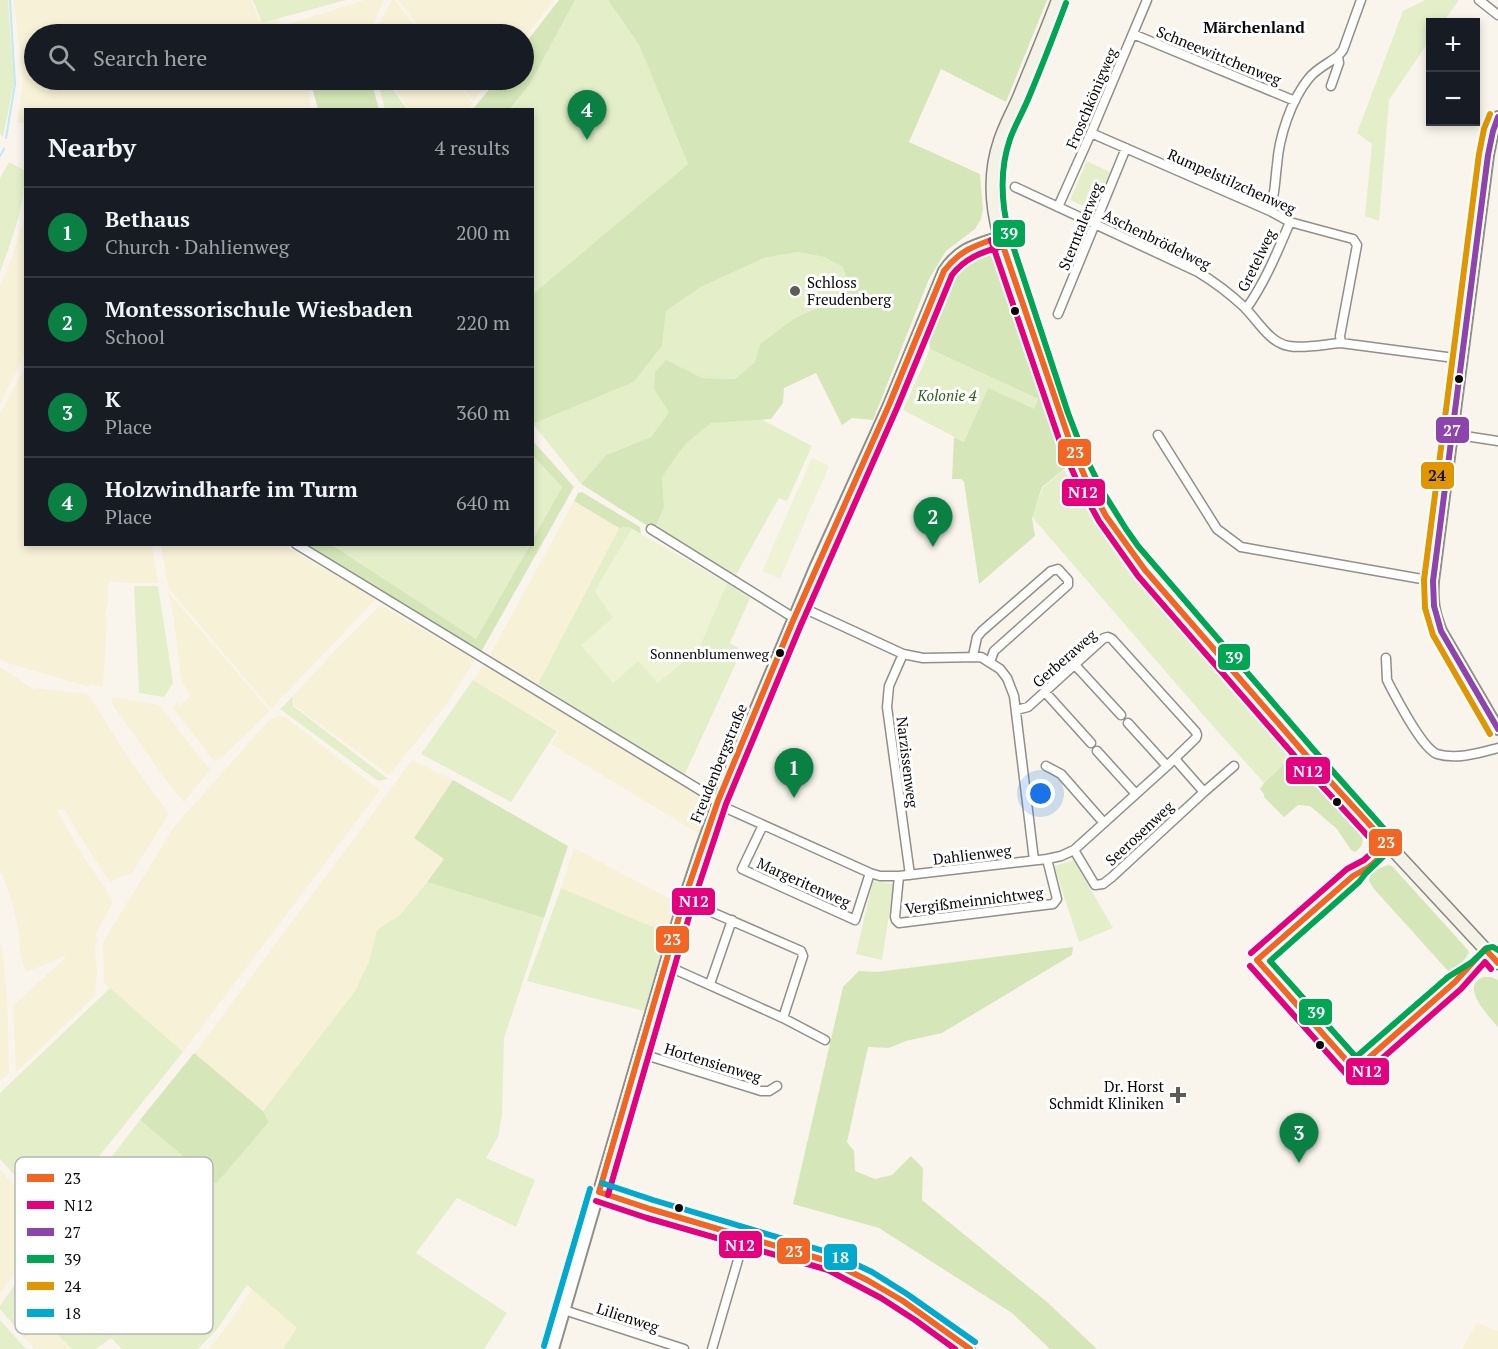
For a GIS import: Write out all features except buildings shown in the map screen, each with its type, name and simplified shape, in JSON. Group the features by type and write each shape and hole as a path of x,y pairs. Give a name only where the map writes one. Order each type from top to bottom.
{"main road":[{"path":"1058,0 997,150 992,195 1000,237 1075,456 1118,534 1145,570 1313,762 1498,963"}],"street":[{"name":"Froschkönigweg","path":"1058,207 1147,0"},
{"path":"1270,211 1279,146 1295,101 1310,76 1343,50 1361,0"},
{"path":"1479,0 1498,15"},
{"name":"Schneewittchenweg","path":"1133,34 1295,101"},
{"path":"1331,86 1339,63 1338,56"},
{"path":"1498,117 1488,155 1432,601 1441,631 1498,729"},
{"name":"Rumpelstilzchenweg","path":"1091,133 1270,211 1290,222 1349,237 1355,242 1340,336 1341,343"},
{"name":"Sterntalerweg","path":"1058,314 1126,148"},
{"name":"Aschenbrödelweg","path":"1015,187 1198,272 1219,284 1270,336 1282,345 1294,347 1341,343"},
{"name":"Gretelweg","path":"1246,309 1269,271 1290,222"},
{"name":"Freudenbergstraße","path":"553,1349 684,900 718,802 799,606 889,405 944,271 953,259 967,249 1000,237"},
{"path":"1341,343 1462,359"},
{"path":"1452,434 1498,441"},
{"path":"1158,435 1217,529 1241,547 1433,582"},
{"path":"651,529 794,618"},
{"name":"Dahlienweg","path":"299,546 718,802 763,825 880,876 910,875 1061,856 1074,850 1175,759 1197,735"},
{"path":"973,656 977,637 1051,571 1058,569 1068,580 1068,585 994,651 990,662"},
{"path":"799,606 903,654 923,658 981,657 1000,669 1007,678 1014,696 1034,860"},
{"name":"Gerberaweg","path":"1016,710 1028,707 1104,638 1108,637 1197,735"},
{"name":"Narzissenweg","path":"903,654 890,686 887,706 910,875"},
{"path":"1386,658 1387,680 1391,688 1425,744 1434,753 1463,756 1498,748"},
{"path":"1075,665 1121,715"},
{"path":"1045,692 1091,743"},
{"path":"1128,723 1167,766"},
{"path":"1097,751 1136,794"},
{"path":"1175,759 1204,792"},
{"path":"1046,766 1061,774 1104,822"},
{"name":"Seerosenweg","path":"1074,850 1093,884 1103,884 1234,766"},
{"name":"Margeritenweg","path":"763,825 742,869 855,920 870,873"},
{"name":"Vergißmeinnichtweg","path":"899,876 895,917 899,923 1053,904 1057,899 1047,859"},
{"path":"684,900 801,951 803,956 783,1018"},
{"path":"710,984 732,920"},
{"path":"665,965 783,1018 825,1040"},
{"name":"Hortensienweg","path":"639,1053 760,1091 770,1091 777,1086"},
{"path":"599,1192 819,1258 854,1272 924,1316 970,1349"},
{"path":"712,1349 745,1236"},
{"name":"Lilienweg","path":"564,1310 684,1349"}],"shaded area":[{"path":"14,0 251,0 261,23 278,20 280,24 24,24 24,90 308,90 311,108 24,108 24,123 17,123 23,84"},
{"path":"365,0 384,0 373,24 288,24"},
{"path":"392,0 395,0 413,24 378,24"},
{"path":"398,0 554,0 534,25 416,24"},
{"path":"395,90 463,90 473,103 469,108 408,108"},
{"path":"465,90 482,90 473,101"},
{"path":"24,219 24,356 0,404 0,286"},
{"path":"24,369 24,546 152,546 158,583 110,581 107,588 103,687 90,685 89,687 0,659 0,414"},
{"path":"574,501 619,528 538,684 495,662 491,653"},
{"path":"161,546 285,546 376,599 271,709 169,589"},
{"path":"168,592 270,711 219,760 214,761 172,707 177,703 179,706 190,697 181,678 173,613"},
{"path":"380,605 475,660 446,705 389,775 294,705 294,695"},
{"path":"484,664 711,801 699,834 551,744 559,731 473,680"},
{"path":"0,667 33,689 88,694 129,759 168,812 132,873 110,882 64,809 57,810 81,853 105,888 112,904 95,935 98,939 95,949 97,971 95,996 16,1072 13,1006 68,955 26,972 20,953 14,909 2,873 0,873"},
{"path":"112,697 159,705 210,770 184,802 112,704"},
{"path":"277,716 285,717 380,790 183,1052 104,983 103,942 174,827 269,720"},
{"path":"412,760 453,780 414,838 444,859 400,915 377,930 369,961 355,991 263,1111 194,1054"},
{"path":"574,848 674,901 676,904 667,933 561,888"},
{"path":"0,943 7,991 9,1070 7,1076 0,1080"},
{"path":"0,1169 15,1187 15,1273 0,1292"},
{"path":"252,1289 297,1328 283,1349 208,1349 224,1330"},
{"path":"1477,1323 1498,1331 1498,1349 1462,1349"},
{"path":"30,1334 57,1334 71,1349 34,1349 24,1337"}],"green space":[{"path":"0,0 8,0 14,83 3,137 0,134"},
{"path":"253,0 346,0 262,23"},
{"path":"559,0 575,0 534,77 534,32"},
{"path":"575,0 608,0 639,45 688,164 534,294 534,108 512,108 525,90 534,90 534,77"},
{"path":"608,0 1047,0 1006,102 941,69 909,142 980,174 983,210 975,229 946,251 929,279 873,420 852,418 842,425 816,373 784,388 783,403 771,419 711,423 685,444 662,477 664,507 654,530 581,484 606,455 651,437 669,412 654,389 655,372 666,360 702,378 735,379 755,362 760,344 795,318 832,301 846,278 843,267 824,257 798,252 764,258 701,287 666,311 662,346 634,382 534,424 534,293 688,164 639,45"},
{"path":"1425,0 1459,0 1446,18 1426,18 1426,46 1389,100 1379,221 1365,216 1372,144 1357,133 1403,11"},
{"path":"313,90 374,90 379,108 318,108"},
{"path":"380,90 393,90 406,108 385,108"},
{"path":"489,90 525,90 511,108 474,108"},
{"path":"1087,161 1110,172 1093,210 1070,200"},
{"path":"9,162 24,170 23,196 0,272 0,178"},
{"path":"798,252 824,257 843,267 846,278 832,301 795,318 755,362 735,379 702,378 669,412 651,437 606,455 581,484 534,424 634,382 662,346 666,311 701,287 764,258"},
{"path":"986,253 996,258 1068,466 1042,487 1032,518 1035,536 979,584 964,482 961,479 952,479 954,437 964,442 988,388 1034,409 1038,399 930,349 929,340 936,313 956,270 966,260"},
{"name":"Kolonie 4","path":"930,349 1038,399 1034,409 964,442 903,410"},
{"path":"748,412 812,446 787,501 779,498 736,575 630,514 679,432"},
{"path":"534,442 574,487 481,652 309,546 334,546 476,639 529,546 534,546 534,537 562,487 534,457"},
{"path":"534,457 562,487 534,537"},
{"path":"812,458 829,466 780,579 762,571"},
{"path":"1064,470 1131,572 1292,757 1264,783 1032,517 1043,487"},
{"path":"582,492 640,527 641,534 629,527 619,528 574,501 578,493"},
{"path":"619,528 632,529 595,591 638,661 698,650 727,583 750,598 730,643 742,650 684,776 538,684"},
{"path":"632,529 727,583 698,650 658,683 638,661 613,683 581,645 613,618 595,591"},
{"path":"334,546 529,546 476,639"},
{"path":"134,586 158,586 173,683 164,697 139,693"},
{"path":"473,680 557,731 511,802 421,754"},
{"path":"293,696 293,706 388,779 378,781 280,709"},
{"path":"1292,757 1360,831 1362,843 1355,852 1351,850 1337,829 1310,806 1298,805 1284,817 1264,797 1260,789 1264,783"},
{"path":"453,780 568,846 544,918 427,882 444,859 414,838"},
{"path":"1074,860 1113,928 1079,942 1054,866"},
{"path":"1388,865 1392,866 1468,950 1469,953 1465,959 1452,973 1374,889 1369,880 1371,875"},
{"path":"873,881 894,884 882,960 856,954"},
{"path":"427,882 544,918 504,1038 502,1115 498,1137 486,1158 535,1180 516,1227 457,1198 416,1253 507,1313 484,1349 283,1349 297,1328 247,1285 213,1333 213,1181 216,1184 269,1122 263,1111 355,991 369,961 377,930 400,915"},
{"path":"561,888 667,933 644,1011 527,981"},
{"path":"1073,947 1072,955 942,1033 906,1041 889,1048 868,1047 847,1142 854,1151 855,1171 875,1179 892,1175 911,1156 923,1168 922,1200 1047,1302 1097,1349 1050,1349 1012,1313 879,1228 793,1204 843,987 859,971 877,972"},
{"path":"1484,977 1498,980 1498,1027 1483,1009 1475,994 1474,987 1477,981"},
{"path":"110,988 183,1052 98,1157 15,1157 15,1176 0,1159 0,1093"},
{"path":"194,1053 263,1111 269,1122 216,1184 213,1181 213,1157 184,1157 140,1120"},
{"path":"140,1120 184,1157 111,1157"},
{"path":"15,1284 15,1326 0,1306"},
{"path":"0,1320 26,1349 0,1349"},
{"path":"57,1334 212,1334 198,1349 122,1349 111,1338 96,1349 72,1349"}],"waterway":[{"path":"6,138 15,84 10,0"},
{"path":"0,156 4,149"}],"transit line":[{"name":"39","path":"1066,3 1010,139 1006,151 1002,186 1009,234 1083,452 1103,492 1138,546 1394,840 1392,848 1359,882 1270,961 1356,1057 1448,977 1472,962 1487,948 1493,947 1498,950"},
{"name":"24","path":"1490,114 1484,129 1479,154 1424,580 1425,608 1433,635 1490,734"},
{"name":"27","path":"1498,117 1488,155 1433,581 1434,606 1441,631 1498,729"},
{"name":"23","path":"1000,237 1069,439 1085,477 1106,516 1145,570 1306,755 1391,848 1369,867 1353,876 1257,960"},
{"name":"23","path":"599,1192 684,900 718,801 792,623 889,405 944,271 956,258 969,249 1000,237"},
{"name":"N12","path":"991,240 1060,442 1077,481 1099,521 1138,576 1299,761 1378,847 1364,860 1347,869 1251,953"},
{"name":"N12","path":"608,1195 693,903 726,804 952,275 974,256 1003,246"},
{"name":"23","path":"1257,960 1355,1070 1455,982 1485,949 1498,963"},
{"name":"N12","path":"1250,966 1348,1076 1354,1079 1361,1077 1461,989 1485,962 1491,969"},
{"name":"18","path":"602,1183 834,1254 872,1272 975,1342"},
{"name":"18","path":"544,1346 590,1189"},
{"name":"23","path":"599,1192 831,1262 903,1301 970,1349"},
{"name":"N12","path":"596,1201 828,1270 881,1298 955,1349"}],"place":[{"name":"Holzwindharfe im Turm","path":"587,140"},
{"name":"Schloss Freudenberg","path":"795,291"},
{"name":"Montessorischule Wiesbaden","path":"933,547"},
{"name":"Sonnenblumenweg","path":"780,653"},
{"name":"Bethaus","path":"794,798"},
{"name":"Dr. Horst Schmidt Kliniken","path":"1178,1095"},
{"name":"K","path":"1299,1163"}],"district":[{"name":"Märchenland","path":"1254,27"}]}
